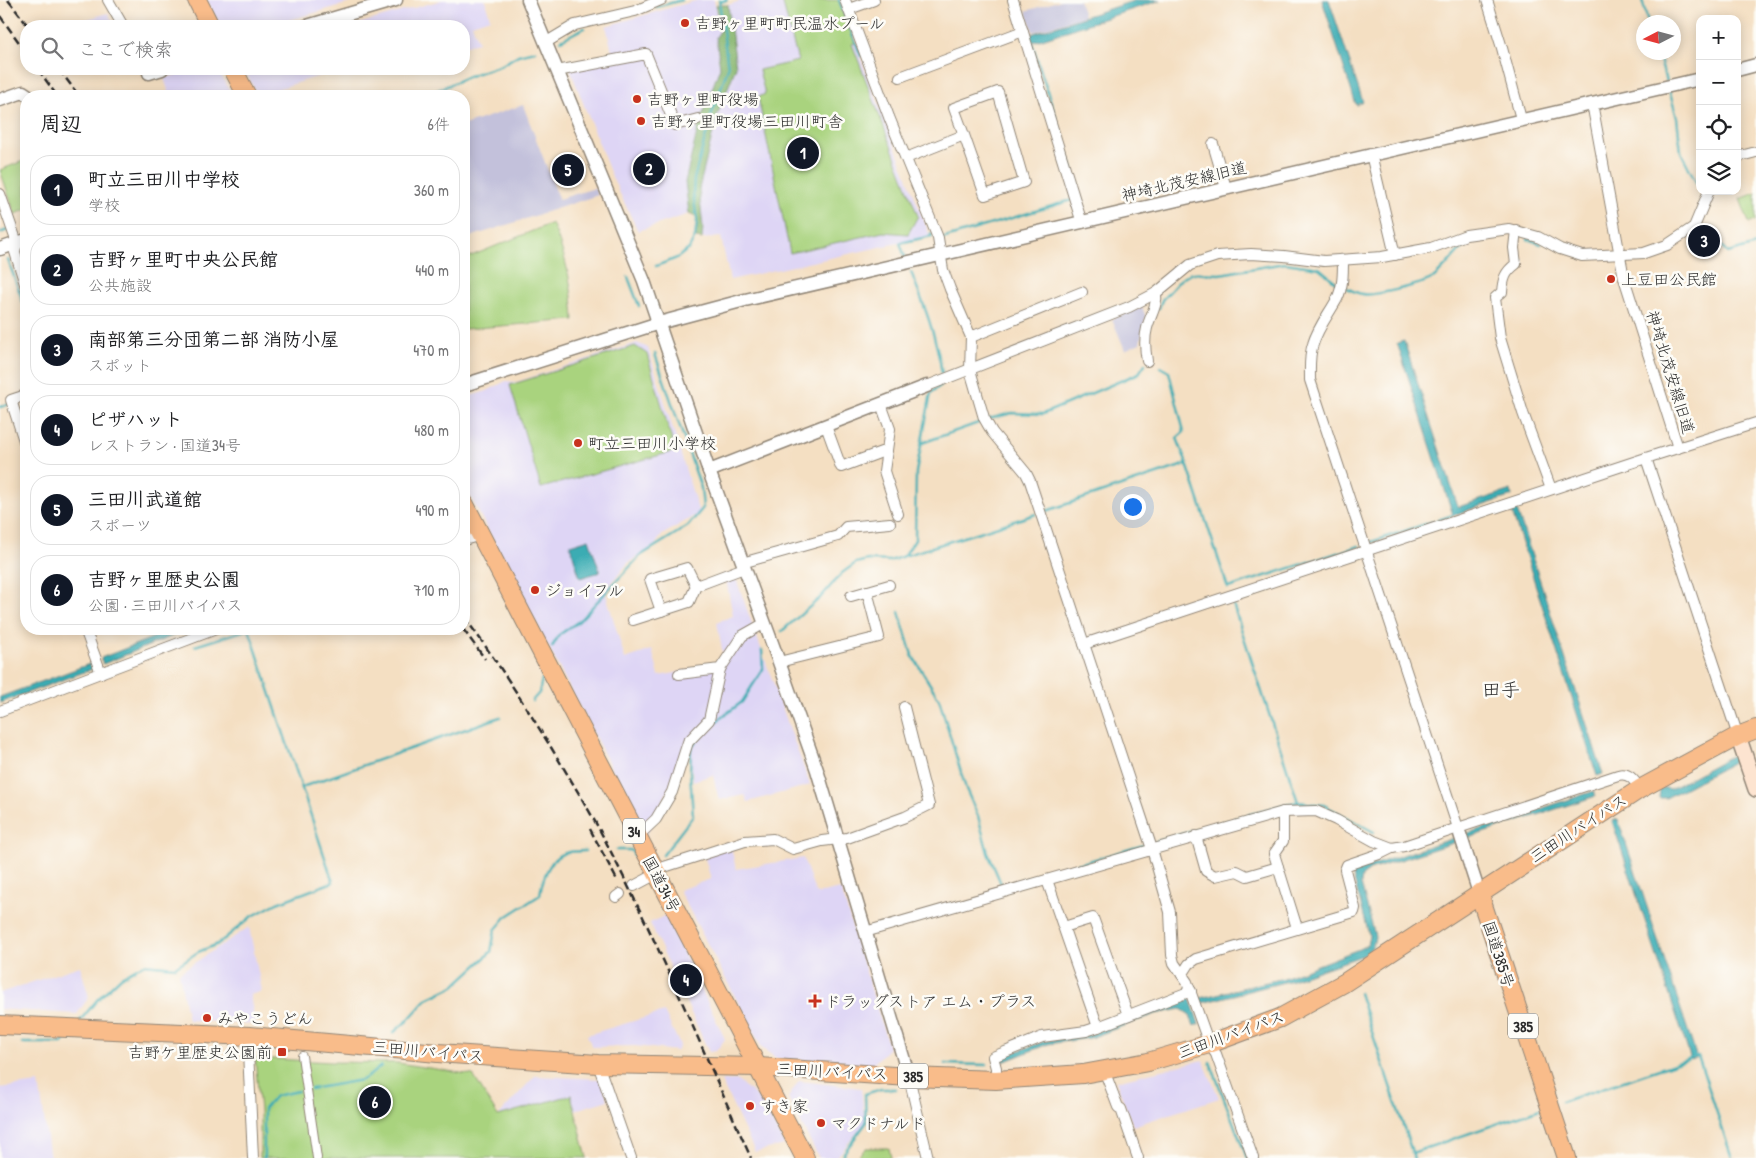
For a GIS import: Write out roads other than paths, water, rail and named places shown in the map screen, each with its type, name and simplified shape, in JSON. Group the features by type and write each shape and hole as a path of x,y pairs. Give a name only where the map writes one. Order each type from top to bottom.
{"highway":[{"path":"197,0 207,20"},
{"path":"236,75 244,90"},
{"name":"国道34号","path":"470,514 805,1158"},
{"name":"三田川バイパス","path":"0,1025 250,1036 438,1053 598,1064 759,1067 996,1080 1083,1074 1148,1062 1209,1044 1280,1018 1344,983 1640,789 1738,736 1756,729"},
{"name":"国道385号","path":"1479,893 1567,1158"}],"main road":[{"path":"1738,736 1756,789"}],"street":[{"path":"108,0 120,20"},
{"path":"328,20 396,0"},
{"path":"528,0 644,281 709,471 818,770 909,1076 928,1158"},
{"path":"545,43 575,26 635,11 661,0"},
{"path":"874,0 847,4 938,238 943,270 971,337 970,370 986,421 1026,473 1030,481 1152,849 1170,912 1174,963 1191,991 1209,1044 1216,1054 1253,1158"},
{"path":"1013,0 1082,223"},
{"path":"1487,0 1502,48 1520,119"},
{"path":"900,77 1023,31"},
{"path":"557,72 646,54 675,125 698,119"},
{"path":"1741,69 1756,65"},
{"name":"神埼北茂安線旧道","path":"470,383 659,323 754,298 942,256 1520,119 1696,80"},
{"path":"998,92 1024,182 985,195 964,135 954,108 998,92"},
{"path":"0,100 20,93"},
{"name":"神埼北茂安線旧道","path":"1084,644 1678,448 1624,278 1592,103"},
{"path":"906,158 964,135"},
{"path":"1213,144 1226,188"},
{"path":"1741,156 1756,152"},
{"path":"1371,154 1395,255"},
{"path":"0,194 20,237"},
{"path":"709,471 1129,307 1156,293 1190,265 1217,256 1251,254 1324,261 1395,255 1431,248 1466,235 1496,229 1538,237 1560,249 1582,256 1621,259 1650,252 1668,245 1689,232 1698,221 1708,195"},
{"path":"1515,233 1516,264 1507,271 1503,280 1502,292 1495,298 1500,338 1523,413 1551,489"},
{"path":"0,249 20,242"},
{"path":"20,244 15,252 20,268"},
{"path":"1343,260 1342,286 1313,344 1310,356 1310,380 1479,893"},
{"path":"971,337 1082,292"},
{"path":"1147,361 1145,351 1146,330 1157,300 1156,293"},
{"path":"20,397 11,400 20,428"},
{"path":"881,404 890,429 884,470 898,514"},
{"path":"1678,448 1756,423"},
{"path":"826,426 841,467 887,450"},
{"path":"1646,458 1738,736"},
{"path":"633,620 689,602 696,586 743,566 838,536 846,527 890,523"},
{"path":"470,538 481,535"},
{"path":"661,611 650,579 687,568 696,586"},
{"path":"851,596 889,585"},
{"path":"779,662 879,637 868,591"},
{"path":"637,837 656,819 672,792 688,742 709,720 720,669 742,636 765,623"},
{"path":"87,635 101,673"},
{"path":"0,711 200,635"},
{"path":"679,674 720,669"},
{"path":"634,886 649,878 664,866 745,841 773,839 792,849 822,841 839,840 905,817 928,805 904,707"},
{"path":"1182,976 1189,964 1196,958 1354,912 1355,908 1345,870 1347,865 1382,854 1392,848 1460,834 1623,774 1635,780 1640,789"},
{"path":"865,932 1282,812 1316,811 1374,841 1392,848"},
{"path":"1282,812 1283,841 1274,854 1297,928"},
{"path":"1196,836 1206,871 1215,876 1237,871 1247,876 1278,867"},
{"path":"1047,880 1098,1027"},
{"path":"1064,927 1093,918 1128,1015"},
{"path":"996,1080 996,1068 993,1057 1042,1037 1086,1031 1098,1027 1191,991"},
{"path":"250,1036 248,1051 253,1158"},
{"path":"302,1056 317,1158"},
{"path":"598,1064 632,1158"},
{"path":"1104,1070 1118,1107 1121,1109 1138,1158"}],"water":[{"path":"1136,0 1161,0 1030,43 1028,35"},
{"path":"1322,0 1329,0 1363,102 1356,105"},
{"path":"1404,341 1458,507 1511,490 1512,496 1453,515 1397,343"},
{"path":"1516,507 1603,774 1597,776 1511,509"},
{"path":"589,539 600,572 580,578 570,545"},
{"path":"160,635 175,635 103,664 101,658"},
{"path":"92,663 95,668 0,703 0,697"},
{"path":"1733,755 1737,757 1736,761 1666,798 1659,798 1660,790 1670,789"},
{"path":"1594,791 1596,796 1370,870 1362,876 1361,884 1375,936 1373,946 1367,952 1361,956 1292,980 1202,1003 1200,998 1284,978 1367,945 1369,935 1352,872"},
{"path":"1618,819 1697,1058 1691,1060 1612,821"},
{"path":"1190,998 1199,1024 1194,1026 1190,1015 1181,1009 1156,1014 1090,1038 1048,1044 1003,1062 1002,1057 1045,1041 1087,1035"}],"waterway":[{"path":"656,7 682,0"},
{"path":"656,266 677,258 689,249 695,237 697,220 693,193 694,179 712,113 728,68 719,0"},
{"path":"720,2 727,0"},
{"path":"839,0 861,56"},
{"path":"1642,0 1646,15"},
{"path":"1019,4 1030,37"},
{"path":"561,40 584,28"},
{"path":"1031,40 1073,172 1072,178"},
{"path":"438,90 469,76 502,65 518,55 535,51"},
{"path":"1660,60 1666,82"},
{"path":"1669,90 1677,118 1681,152 1696,182"},
{"path":"942,239 1072,200"},
{"path":"1700,226 1709,232 1728,253 1756,245"},
{"path":"0,233 10,229"},
{"path":"905,257 900,243 932,236 931,233"},
{"path":"1344,287 1360,293 1376,294 1428,281 1439,273 1465,245 1479,238"},
{"path":"1528,239 1541,244"},
{"path":"8,260 20,293"},
{"path":"1159,308 1162,300 1182,278 1191,273 1220,274 1285,263 1319,268 1339,285"},
{"path":"911,272 933,335 942,374"},
{"path":"628,277 639,306"},
{"path":"552,647 559,635 579,621 640,556 688,526 703,508 701,488 655,354"},
{"path":"989,419 1012,413 1043,414 1139,373 1145,364"},
{"path":"1160,367 1169,372 1184,432 1177,438 1187,464"},
{"path":"782,631 820,598 842,573 856,563 868,560 890,561 904,556 915,540 916,472 931,393 941,385"},
{"path":"0,407 9,404"},
{"path":"922,443 984,421"},
{"path":"1046,511 1187,464 1228,588 1359,546"},
{"path":"904,556 1036,514"},
{"path":"1371,542 1453,515"},
{"path":"1232,601 1298,802"},
{"path":"899,612 912,655 939,699 966,789 978,816 988,853 1002,886 1144,845"},
{"path":"195,646 230,635"},
{"path":"79,1022 97,1000 121,977 144,964 175,967 198,952 218,944 251,917 277,903 333,882 251,635"},
{"path":"663,855 693,816 690,772 691,747 710,726 742,702 763,669 762,650"},
{"path":"532,701 539,693 542,679"},
{"path":"302,787 500,717"},
{"path":"1155,842 1298,802 1324,805 1374,832"},
{"path":"616,850 631,850 640,866"},
{"path":"393,1033 427,999 454,986 491,952 495,930 506,917 540,895 547,870 559,855 567,852 585,851"},
{"path":"1359,993 1414,1158"},
{"path":"22,1043 62,1043 69,1034"},
{"path":"1561,1102 1698,1056 1732,1158"},
{"path":"1210,1062 1247,1158"},
{"path":"945,1064 987,1065"},
{"path":"311,1089 362,1080 381,1066"},
{"path":"843,1158 843,1154 866,1123 865,1094 881,1089 896,1089"},
{"path":"264,1158 264,1109 275,1096 298,1091"},
{"path":"1412,1153 1540,1109"}],"railway":[{"path":"8,0 23,20"},
{"path":"0,16 20,44"},
{"path":"42,75 53,90"},
{"path":"63,75 75,90"},
{"path":"470,625 520,699 600,830 650,932 751,1158"},
{"path":"467,635 485,659"},
{"path":"590,829 617,880"}],"place":[{"name":"吉野ヶ里町町民温水プール","path":"685,23"},
{"name":"吉野ヶ里町役場","path":"637,99"},
{"name":"吉野ヶ里町役場三田川町舎","path":"641,121"},
{"name":"町立三田川中学校","path":"803,153"},
{"name":"吉野ヶ里町中央公民館","path":"649,169"},
{"name":"三田川武道館","path":"568,170"},
{"name":"南部第三分団第二部 消防小屋","path":"1704,241"},
{"name":"上豆田公民館","path":"1611,279"},
{"name":"町立三田川小学校","path":"578,443"},
{"name":"ジョイフル","path":"535,590"},
{"name":"ピザハット","path":"686,980"},
{"name":"ドラッグストア エム・プラス","path":"815,1001"},
{"name":"みやこうどん","path":"207,1018"},
{"name":"吉野ケ里歴史公園前","path":"282,1052"},
{"name":"吉野ヶ里歴史公園","path":"375,1102"},
{"name":"すき家","path":"750,1106"},
{"name":"マクドナルド","path":"821,1123"}],"district":[{"name":"田手","path":"1501,689"}]}
